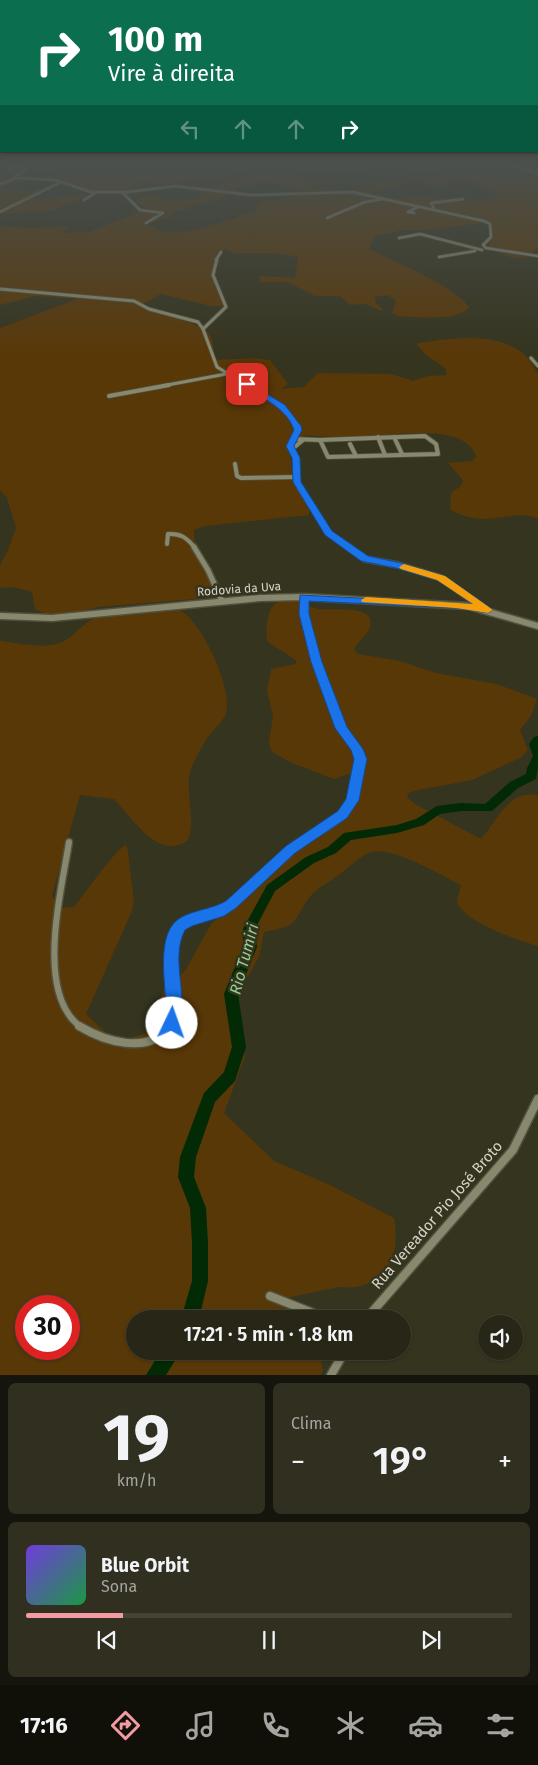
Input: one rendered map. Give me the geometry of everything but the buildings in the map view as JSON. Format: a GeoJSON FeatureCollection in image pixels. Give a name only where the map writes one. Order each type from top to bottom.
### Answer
{"type":"FeatureCollection","features":[{"type":"Feature","properties":{"kind":"street"},"geometry":{"type":"LineString","coordinates":[[489,226],[491,237],[483,246],[490,250]]}},
{"type":"Feature","properties":{"kind":"street"},"geometry":{"type":"LineString","coordinates":[[399,238],[415,234],[426,235],[482,250]]}},
{"type":"Feature","properties":{"kind":"street"},"geometry":{"type":"LineString","coordinates":[[439,257],[482,250],[538,256]]}},
{"type":"Feature","properties":{"kind":"street"},"geometry":{"type":"LineString","coordinates":[[538,251],[535,252],[538,256]]}},
{"type":"Feature","properties":{"kind":"street"},"geometry":{"type":"LineString","coordinates":[[203,329],[226,307],[212,266],[221,252]]}},
{"type":"Feature","properties":{"kind":"street"},"geometry":{"type":"LineString","coordinates":[[0,289],[134,301],[149,309],[198,322],[203,329],[214,364],[226,374],[283,407],[291,416],[298,430],[290,446],[296,458],[296,477],[299,488],[325,529],[360,556],[434,575],[464,592],[488,610]]}},
{"type":"Feature","properties":{"kind":"street"},"geometry":{"type":"LineString","coordinates":[[531,358],[538,366]]}},
{"type":"Feature","properties":{"kind":"street"},"geometry":{"type":"LineString","coordinates":[[109,396],[226,374]]}},
{"type":"Feature","properties":{"kind":"street"},"geometry":{"type":"LineString","coordinates":[[293,439],[320,440],[428,436],[438,451],[436,455],[326,456],[320,440]]}},
{"type":"Feature","properties":{"kind":"street"},"geometry":{"type":"LineString","coordinates":[[378,437],[385,455]]}},
{"type":"Feature","properties":{"kind":"street"},"geometry":{"type":"LineString","coordinates":[[394,437],[402,454]]}},
{"type":"Feature","properties":{"kind":"street"},"geometry":{"type":"LineString","coordinates":[[291,450],[303,440]]}},
{"type":"Feature","properties":{"kind":"street"},"geometry":{"type":"LineString","coordinates":[[350,444],[356,456]]}},
{"type":"Feature","properties":{"kind":"street"},"geometry":{"type":"LineString","coordinates":[[235,464],[237,476],[241,478],[296,477]]}},
{"type":"Feature","properties":{"kind":"street"},"geometry":{"type":"LineString","coordinates":[[167,544],[168,534],[172,532],[184,536],[194,543],[222,601]]}},
{"type":"Feature","properties":{"kind":"street"},"geometry":{"type":"LineString","coordinates":[[68,842],[54,932],[52,959],[56,983],[67,1012],[75,1024],[118,1043],[131,1043],[159,1036],[169,1028],[173,1017],[171,957],[175,935],[180,926],[188,921],[219,912],[231,904],[290,850],[342,814],[353,800],[360,759],[357,749],[341,728],[316,662],[304,614],[304,597]]}},
{"type":"Feature","properties":{"kind":"street","name":"Rodovia da Uva"},"geometry":{"type":"LineString","coordinates":[[0,616],[52,618],[222,601],[304,597],[456,605],[488,610],[538,626]]}},
{"type":"Feature","properties":{"kind":"street","name":"Rua Vereador Pio José Broto"},"geometry":{"type":"LineString","coordinates":[[374,1310],[512,1150],[538,1099]]}},
{"type":"Feature","properties":{"kind":"street"},"geometry":{"type":"LineString","coordinates":[[270,1296],[305,1310]]}},
{"type":"Feature","properties":{"kind":"street"},"geometry":{"type":"LineString","coordinates":[[331,1375],[340,1360]]}},
{"type":"Feature","properties":{"kind":"shaded area"},"geometry":{"type":"Polygon","coordinates":[[[0,226],[34,228],[65,226],[70,228],[64,231],[65,233],[89,232],[104,226],[153,226],[162,231],[174,232],[209,226],[457,226],[426,230],[401,230],[374,237],[369,249],[451,291],[469,307],[464,312],[456,315],[436,318],[398,316],[392,313],[396,301],[388,295],[374,297],[376,303],[383,310],[381,311],[366,304],[350,305],[340,296],[315,296],[288,282],[261,282],[259,278],[262,276],[295,278],[298,257],[272,253],[235,253],[224,249],[212,267],[223,306],[211,306],[161,294],[141,305],[205,330],[212,340],[214,360],[256,358],[270,360],[288,384],[281,389],[304,387],[318,373],[391,374],[413,381],[428,376],[447,375],[445,368],[427,356],[417,345],[418,343],[472,338],[487,339],[513,347],[524,354],[538,373],[538,519],[520,515],[488,519],[476,518],[463,516],[450,509],[451,493],[461,486],[463,480],[448,463],[472,461],[476,457],[469,446],[458,439],[426,433],[363,437],[305,435],[290,455],[292,468],[300,480],[309,508],[309,515],[205,526],[194,530],[194,538],[217,597],[98,607],[70,614],[47,615],[35,609],[32,592],[13,587],[0,588],[0,565],[16,528],[7,498],[0,490],[0,328],[77,299],[36,296],[0,305],[0,226]]]}},
{"type":"Feature","properties":{"kind":"shaded area"},"geometry":{"type":"Polygon","coordinates":[[[490,226],[538,226],[538,247],[532,253],[520,258],[502,254],[489,247],[490,226]]]}},
{"type":"Feature","properties":{"kind":"shaded area"},"geometry":{"type":"Polygon","coordinates":[[[292,600],[318,609],[351,610],[366,614],[370,619],[370,627],[354,649],[358,654],[400,661],[436,673],[497,684],[537,699],[531,716],[520,730],[528,750],[520,758],[472,780],[413,791],[407,794],[408,798],[415,804],[481,839],[504,808],[511,802],[518,797],[538,795],[538,946],[492,929],[469,916],[457,901],[461,885],[416,862],[380,851],[371,852],[363,856],[315,891],[296,919],[289,925],[284,928],[264,932],[259,957],[230,1007],[245,1056],[224,1113],[274,1161],[330,1185],[394,1218],[396,1241],[394,1252],[385,1271],[368,1284],[333,1288],[287,1298],[293,1310],[126,1310],[126,1360],[321,1360],[323,1370],[321,1375],[0,1375],[0,641],[42,646],[51,645],[66,640],[97,617],[178,609],[187,615],[205,640],[213,655],[225,688],[226,713],[210,734],[195,759],[190,772],[191,823],[188,840],[177,846],[167,846],[156,842],[137,826],[114,799],[80,795],[52,896],[60,908],[74,907],[115,854],[126,845],[134,902],[132,911],[86,1014],[116,1043],[146,1033],[165,988],[185,971],[211,924],[302,844],[331,829],[346,818],[352,805],[358,771],[334,779],[292,763],[272,752],[269,743],[273,716],[267,691],[271,669],[295,664],[297,661],[268,642],[268,616],[273,606],[282,601],[292,600]]]}},
{"type":"Feature","properties":{"kind":"waterway","name":"Rio Tumiri"},"geometry":{"type":"LineString","coordinates":[[192,1310],[200,1281],[200,1243],[198,1208],[186,1177],[188,1157],[209,1098],[230,1076],[239,1047],[231,994],[250,947],[249,929],[271,888],[310,860],[332,850],[348,836],[397,829],[420,822],[437,810],[461,807],[488,808],[514,785],[532,776],[532,768],[538,756],[534,744],[538,739]]}},
{"type":"Feature","properties":{"kind":"waterway","name":"Rio Tumiri"},"geometry":{"type":"LineString","coordinates":[[155,1375],[166,1360]]}},
{"type":"Feature","properties":{"kind":"slow traffic"},"geometry":{"type":"LineString","coordinates":[[366,600],[456,605],[488,610],[441,578],[404,567]]}},
{"type":"Feature","properties":{"kind":"route"},"geometry":{"type":"LineString","coordinates":[[172,1023],[171,957],[175,935],[180,926],[188,921],[219,912],[231,904],[290,850],[342,814],[353,800],[360,759],[357,749],[341,728],[316,662],[304,614],[304,597],[456,605],[488,610],[441,578],[398,565],[365,559],[328,533],[318,514],[303,495],[297,482],[296,458],[290,446],[298,430],[297,426],[283,407],[265,398],[247,384]]}}]}
